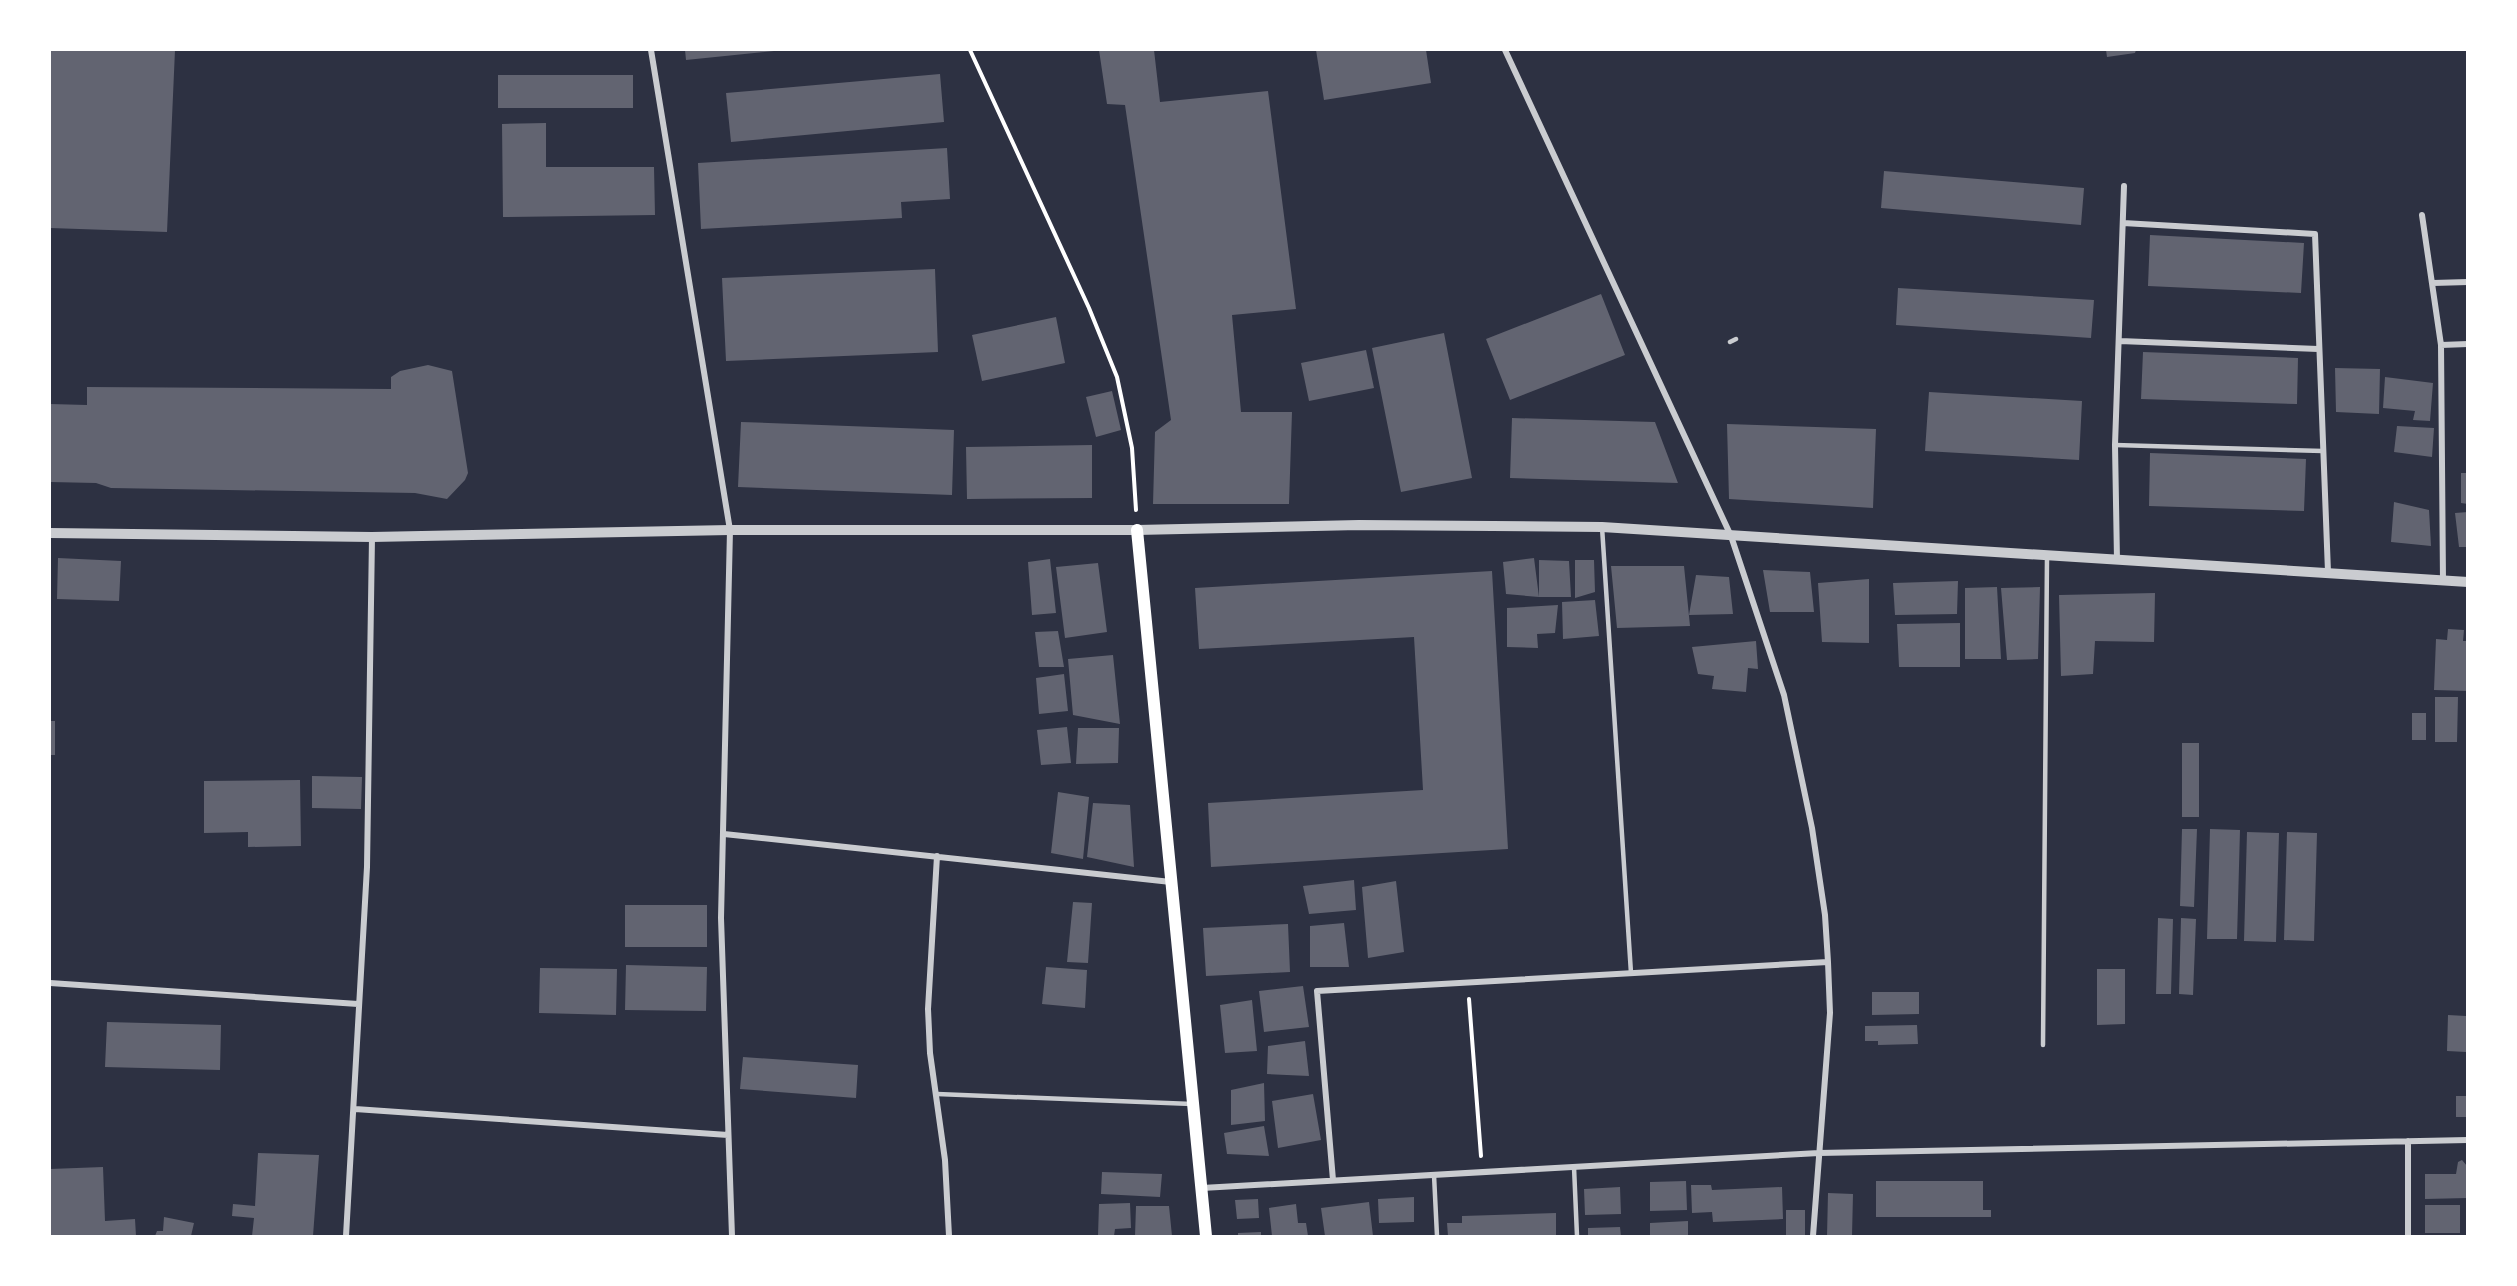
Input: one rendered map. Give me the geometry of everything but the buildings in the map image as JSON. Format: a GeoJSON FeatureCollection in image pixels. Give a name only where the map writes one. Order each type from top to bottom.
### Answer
{"type":"FeatureCollection","features":[{"type":"Feature","properties":{"kind":"main road"},"geometry":{"type":"LineString","coordinates":[[1137,530],[1206,1236]]}},
{"type":"Feature","properties":{"kind":"street"},"geometry":{"type":"LineString","coordinates":[[651,50],[730,530],[721,918],[732,1236]]}},
{"type":"Feature","properties":{"kind":"street"},"geometry":{"type":"LineString","coordinates":[[1505,50],[1731,536],[1784,694],[1812,828],[1825,915],[1828,963],[1830,1013],[1814,1236]]}},
{"type":"Feature","properties":{"kind":"street"},"geometry":{"type":"LineString","coordinates":[[2117,561],[2115,445],[2124,186]]}},
{"type":"Feature","properties":{"kind":"street"},"geometry":{"type":"LineString","coordinates":[[2422,215],[2441,345],[2443,580]]}},
{"type":"Feature","properties":{"kind":"street"},"geometry":{"type":"LineString","coordinates":[[2123,223],[2315,234],[2328,572]]}},
{"type":"Feature","properties":{"kind":"street"},"geometry":{"type":"LineString","coordinates":[[2433,283],[2468,282]]}},
{"type":"Feature","properties":{"kind":"street"},"geometry":{"type":"LineString","coordinates":[[2120,341],[2318,349]]}},
{"type":"Feature","properties":{"kind":"street"},"geometry":{"type":"LineString","coordinates":[[2441,345],[2468,344]]}},
{"type":"Feature","properties":{"kind":"street"},"geometry":{"type":"LineString","coordinates":[[50,533],[372,537],[730,530],[1137,530],[1359,525],[1602,527],[2468,582]]}},
{"type":"Feature","properties":{"kind":"street"},"geometry":{"type":"LineString","coordinates":[[346,1236],[367,867],[372,537]]}},
{"type":"Feature","properties":{"kind":"street"},"geometry":{"type":"LineString","coordinates":[[724,834],[1172,882]]}},
{"type":"Feature","properties":{"kind":"street"},"geometry":{"type":"LineString","coordinates":[[937,856],[928,1009],[930,1053],[945,1160],[949,1236]]}},
{"type":"Feature","properties":{"kind":"street"},"geometry":{"type":"LineString","coordinates":[[1333,1180],[1317,991],[1828,963]]}},
{"type":"Feature","properties":{"kind":"street"},"geometry":{"type":"LineString","coordinates":[[50,983],[358,1004]]}},
{"type":"Feature","properties":{"kind":"street"},"geometry":{"type":"LineString","coordinates":[[355,1109],[728,1135]]}},
{"type":"Feature","properties":{"kind":"street"},"geometry":{"type":"LineString","coordinates":[[1202,1188],[1819,1153],[2468,1140]]}},
{"type":"Feature","properties":{"kind":"street"},"geometry":{"type":"LineString","coordinates":[[2408,1141],[2408,1236]]}},
{"type":"Feature","properties":{"kind":"lane"},"geometry":{"type":"LineString","coordinates":[[1730,342],[1736,339]]}},
{"type":"Feature","properties":{"kind":"lane"},"geometry":{"type":"LineString","coordinates":[[2115,445],[2323,451]]}},
{"type":"Feature","properties":{"kind":"lane"},"geometry":{"type":"LineString","coordinates":[[1602,527],[1631,973]]}},
{"type":"Feature","properties":{"kind":"lane"},"geometry":{"type":"LineString","coordinates":[[2043,1046],[2047,556]]}},
{"type":"Feature","properties":{"kind":"lane"},"geometry":{"type":"LineString","coordinates":[[937,1094],[1194,1104]]}},
{"type":"Feature","properties":{"kind":"lane"},"geometry":{"type":"LineString","coordinates":[[1574,1167],[1577,1236]]}},
{"type":"Feature","properties":{"kind":"lane"},"geometry":{"type":"LineString","coordinates":[[1434,1175],[1437,1236]]}},
{"type":"Feature","properties":{"kind":"path"},"geometry":{"type":"LineString","coordinates":[[970,50],[1089,308],[1117,377],[1132,448],[1137,530]]}},
{"type":"Feature","properties":{"kind":"path"},"geometry":{"type":"LineString","coordinates":[[1467,983],[1482,1172]]}}]}
